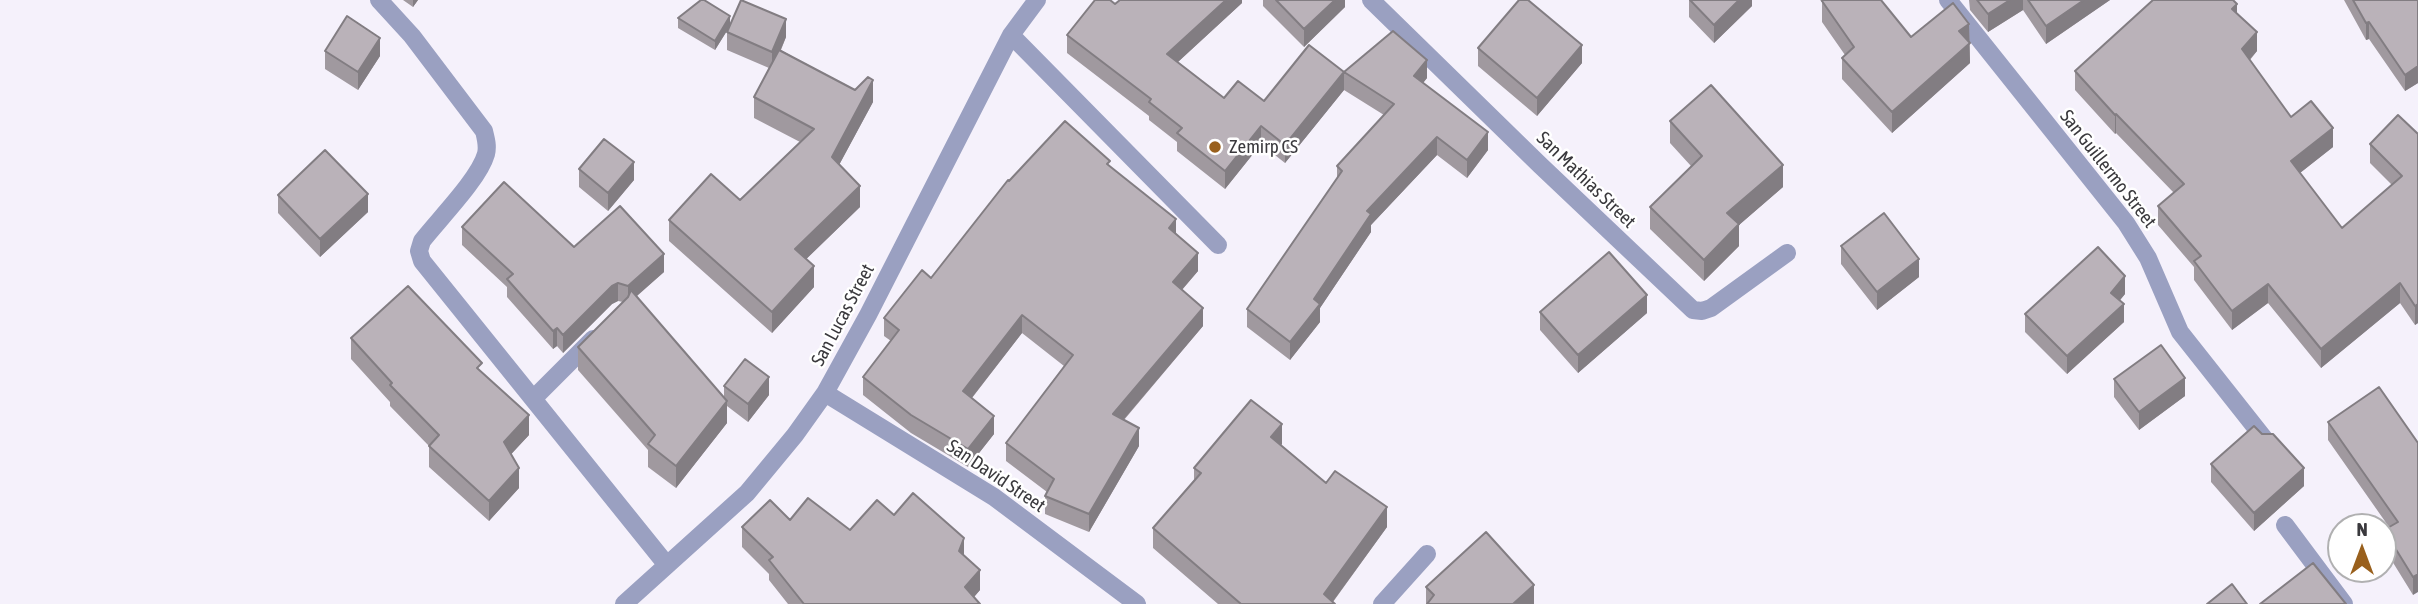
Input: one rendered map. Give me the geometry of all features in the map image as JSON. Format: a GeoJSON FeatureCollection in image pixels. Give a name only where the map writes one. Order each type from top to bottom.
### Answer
{"type":"FeatureCollection","features":[{"type":"Feature","properties":{"kind":"street"},"geometry":{"type":"LineString","coordinates":[[379,0],[420,46],[484,131],[487,141],[487,151],[476,173],[422,241],[419,251],[422,261],[666,564]]}},
{"type":"Feature","properties":{"kind":"street","name":"San Lucas Street"},"geometry":{"type":"LineString","coordinates":[[624,604],[747,493],[795,435],[825,393],[892,270],[1011,35],[1037,0]]}},
{"type":"Feature","properties":{"kind":"street","name":"San Mathias Street"},"geometry":{"type":"LineString","coordinates":[[1371,0],[1693,310],[1711,308],[1787,253]]}},
{"type":"Feature","properties":{"kind":"street","name":"San Guillermo Street"},"geometry":{"type":"LineString","coordinates":[[1948,0],[2126,223],[2148,258],[2180,332],[2267,442]]}},
{"type":"Feature","properties":{"kind":"street"},"geometry":{"type":"LineString","coordinates":[[1011,35],[1218,245]]}},
{"type":"Feature","properties":{"kind":"street"},"geometry":{"type":"LineString","coordinates":[[534,398],[601,331]]}},
{"type":"Feature","properties":{"kind":"street","name":"San David Street"},"geometry":{"type":"LineString","coordinates":[[825,393],[994,497],[1137,604]]}},
{"type":"Feature","properties":{"kind":"street"},"geometry":{"type":"LineString","coordinates":[[2286,525],[2344,604]]}},
{"type":"Feature","properties":{"kind":"street"},"geometry":{"type":"LineString","coordinates":[[1382,604],[1427,554]]}},
{"type":"Feature","properties":{"kind":"building"},"geometry":{"type":"Polygon","coordinates":[[[701,0],[730,16],[715,41],[678,18],[701,0]]]}},
{"type":"Feature","properties":{"kind":"building"},"geometry":{"type":"Polygon","coordinates":[[[741,0],[786,19],[772,52],[727,32],[741,0]]]}},
{"type":"Feature","properties":{"kind":"building"},"geometry":{"type":"Polygon","coordinates":[[[1095,0],[1110,0],[1115,4],[1120,0],[1226,0],[1167,54],[1224,98],[1238,81],[1264,101],[1309,45],[1344,72],[1285,145],[1261,126],[1225,171],[1177,133],[1182,128],[1149,102],[1151,99],[1067,35],[1095,0]]]}},
{"type":"Feature","properties":{"kind":"building"},"geometry":{"type":"Polygon","coordinates":[[[1276,0],[1335,0],[1304,29],[1276,0]]]}},
{"type":"Feature","properties":{"kind":"building"},"geometry":{"type":"Polygon","coordinates":[[[1519,0],[1528,0],[1582,45],[1537,98],[1478,48],[1519,0]]]}},
{"type":"Feature","properties":{"kind":"building"},"geometry":{"type":"Polygon","coordinates":[[[1690,0],[1739,0],[1714,25],[1690,0]]]}},
{"type":"Feature","properties":{"kind":"building"},"geometry":{"type":"Polygon","coordinates":[[[1823,0],[1881,0],[1911,37],[1953,3],[1969,24],[1959,31],[1970,43],[1892,112],[1842,58],[1854,47],[1823,0]]]}},
{"type":"Feature","properties":{"kind":"building"},"geometry":{"type":"Polygon","coordinates":[[[1977,0],[2010,0],[1988,14],[1977,0]]]}},
{"type":"Feature","properties":{"kind":"building"},"geometry":{"type":"Polygon","coordinates":[[[2028,0],[2084,0],[2046,26],[2028,0]]]}},
{"type":"Feature","properties":{"kind":"building"},"geometry":{"type":"Polygon","coordinates":[[[2153,0],[2233,0],[2237,4],[2232,9],[2257,32],[2242,49],[2291,117],[2311,101],[2333,128],[2291,161],[2342,228],[2402,176],[2370,144],[2398,115],[2418,134],[2418,304],[2415,306],[2400,283],[2321,349],[2268,284],[2232,311],[2194,261],[2201,256],[2158,206],[2184,184],[2075,71],[2153,0]]]}},
{"type":"Feature","properties":{"kind":"building"},"geometry":{"type":"Polygon","coordinates":[[[2353,0],[2418,0],[2418,66],[2405,75],[2369,22],[2366,23],[2353,0]]]}},
{"type":"Feature","properties":{"kind":"building"},"geometry":{"type":"Polygon","coordinates":[[[347,16],[380,38],[358,72],[325,51],[347,16]]]}},
{"type":"Feature","properties":{"kind":"building"},"geometry":{"type":"Polygon","coordinates":[[[1393,31],[1427,60],[1414,76],[1488,132],[1467,160],[1437,137],[1367,211],[1371,214],[1314,299],[1320,304],[1290,342],[1247,309],[1342,171],[1337,166],[1394,104],[1344,72],[1393,31]]]}},
{"type":"Feature","properties":{"kind":"building"},"geometry":{"type":"Polygon","coordinates":[[[779,50],[855,90],[868,77],[873,80],[832,157],[860,186],[795,249],[814,266],[772,312],[669,220],[711,174],[740,200],[814,129],[754,97],[779,50]]]}},
{"type":"Feature","properties":{"kind":"building"},"geometry":{"type":"Polygon","coordinates":[[[1711,85],[1783,165],[1727,213],[1739,224],[1704,260],[1650,207],[1702,156],[1670,121],[1711,85]]]}},
{"type":"Feature","properties":{"kind":"building"},"geometry":{"type":"Polygon","coordinates":[[[1065,121],[1110,161],[1107,164],[1176,219],[1169,228],[1198,253],[1173,282],[1203,308],[1113,414],[1139,428],[1089,514],[1045,496],[1054,479],[1006,443],[1073,355],[1022,315],[963,391],[994,416],[968,449],[911,415],[863,377],[899,330],[884,318],[922,270],[931,278],[1008,180],[1065,121]]]}},
{"type":"Feature","properties":{"kind":"building"},"geometry":{"type":"Polygon","coordinates":[[[604,139],[634,162],[608,193],[579,169],[604,139]]]}},
{"type":"Feature","properties":{"kind":"building"},"geometry":{"type":"Polygon","coordinates":[[[325,150],[368,194],[320,239],[278,195],[325,150]]]}},
{"type":"Feature","properties":{"kind":"building"},"geometry":{"type":"Polygon","coordinates":[[[504,182],[574,247],[620,206],[664,254],[628,286],[618,283],[612,286],[563,335],[557,328],[553,331],[507,279],[513,274],[462,227],[504,182]]]}},
{"type":"Feature","properties":{"kind":"building"},"geometry":{"type":"Polygon","coordinates":[[[1884,213],[1919,259],[1877,292],[1841,246],[1884,213]]]}},
{"type":"Feature","properties":{"kind":"building"},"geometry":{"type":"Polygon","coordinates":[[[2098,247],[2125,276],[2111,293],[2124,304],[2067,356],[2025,314],[2098,247]]]}},
{"type":"Feature","properties":{"kind":"building"},"geometry":{"type":"Polygon","coordinates":[[[1609,252],[1647,295],[1578,355],[1540,312],[1609,252]]]}},
{"type":"Feature","properties":{"kind":"building"},"geometry":{"type":"Polygon","coordinates":[[[408,286],[482,363],[477,368],[529,415],[504,442],[519,468],[489,501],[429,446],[439,435],[390,385],[392,383],[351,338],[408,286]]]}},
{"type":"Feature","properties":{"kind":"building"},"geometry":{"type":"Polygon","coordinates":[[[631,290],[727,401],[676,466],[648,444],[655,435],[578,347],[628,297],[631,290]]]}},
{"type":"Feature","properties":{"kind":"building"},"geometry":{"type":"Polygon","coordinates":[[[2161,345],[2185,378],[2139,412],[2114,379],[2161,345]]]}},
{"type":"Feature","properties":{"kind":"building"},"geometry":{"type":"Polygon","coordinates":[[[745,359],[769,377],[748,404],[724,386],[745,359]]]}},
{"type":"Feature","properties":{"kind":"building"},"geometry":{"type":"Polygon","coordinates":[[[2379,387],[2418,443],[2418,574],[2413,577],[2397,551],[2397,513],[2392,513],[2328,422],[2379,387]]]}},
{"type":"Feature","properties":{"kind":"building"},"geometry":{"type":"Polygon","coordinates":[[[1251,400],[1282,424],[1271,437],[1326,483],[1335,471],[1387,507],[1324,594],[1335,604],[1241,604],[1153,528],[1201,473],[1194,468],[1251,400]]]}},
{"type":"Feature","properties":{"kind":"building"},"geometry":{"type":"Polygon","coordinates":[[[2254,426],[2262,434],[2273,434],[2304,468],[2254,513],[2211,464],[2254,426]]]}},
{"type":"Feature","properties":{"kind":"building"},"geometry":{"type":"Polygon","coordinates":[[[913,493],[964,538],[959,551],[980,570],[965,587],[980,604],[804,604],[769,560],[773,557],[742,527],[770,500],[790,520],[808,498],[850,530],[877,500],[894,515],[913,493]]]}},
{"type":"Feature","properties":{"kind":"building"},"geometry":{"type":"Polygon","coordinates":[[[1486,532],[1534,585],[1513,604],[1427,604],[1434,595],[1426,587],[1486,532]]]}},
{"type":"Feature","properties":{"kind":"building"},"geometry":{"type":"Polygon","coordinates":[[[2313,563],[2346,604],[2260,604],[2313,563]]]}},
{"type":"Feature","properties":{"kind":"building"},"geometry":{"type":"Polygon","coordinates":[[[2232,584],[2247,604],[2207,604],[2232,584]]]}},
{"type":"Feature","properties":{"kind":"place","name":"Zemirp CS"},"geometry":{"type":"Point","coordinates":[1215,147]}}]}
